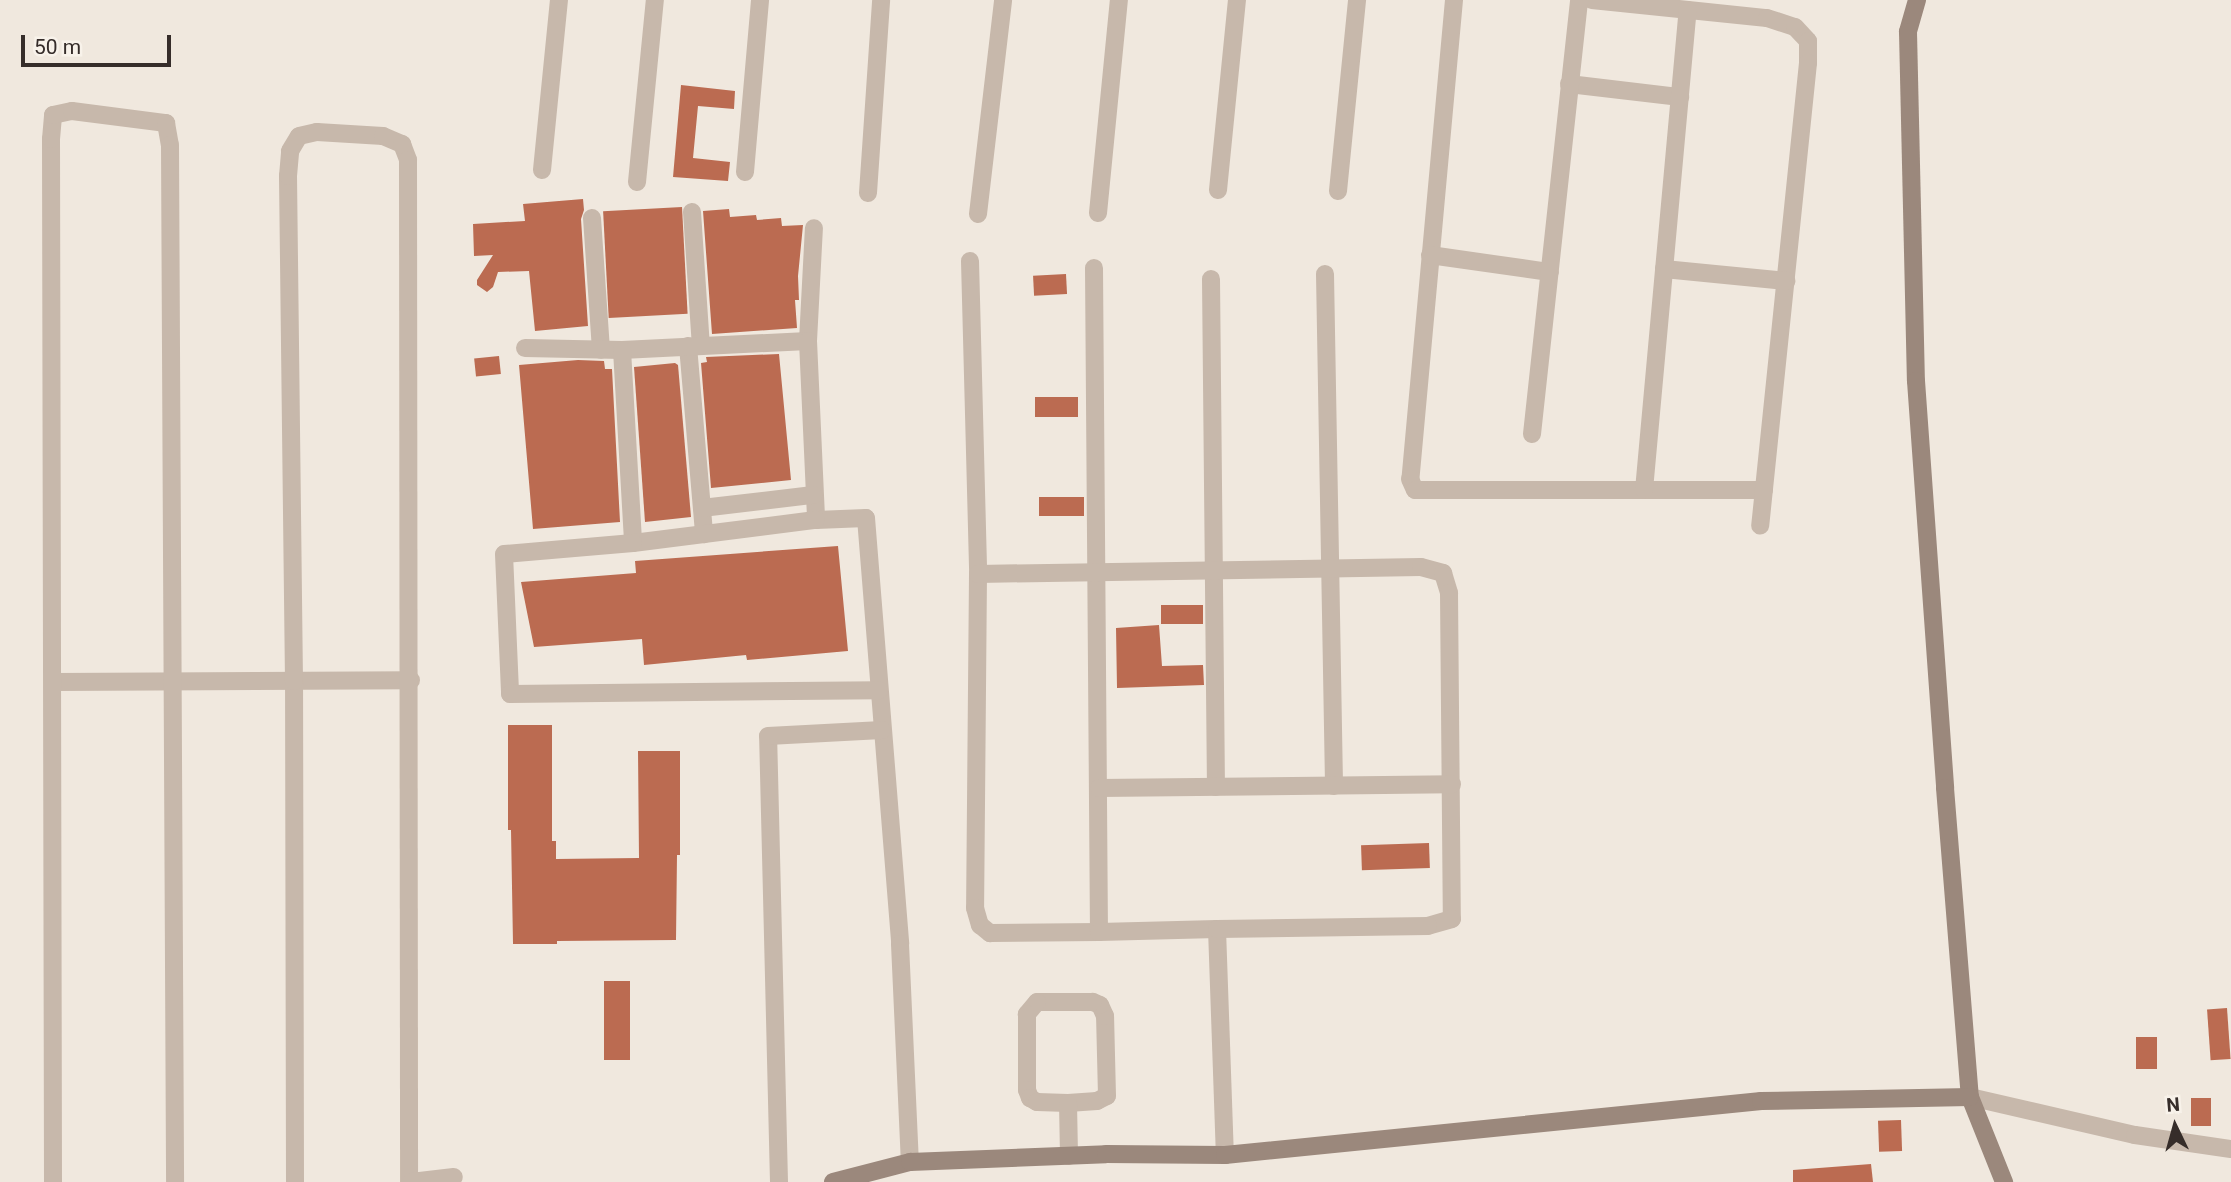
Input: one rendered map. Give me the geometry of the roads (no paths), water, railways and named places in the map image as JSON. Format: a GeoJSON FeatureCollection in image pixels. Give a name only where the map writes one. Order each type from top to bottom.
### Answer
{"type":"FeatureCollection","features":[{"type":"Feature","properties":{"kind":"street"},"geometry":{"type":"LineString","coordinates":[[542,170],[559,0]]}},
{"type":"Feature","properties":{"kind":"street"},"geometry":{"type":"LineString","coordinates":[[637,183],[655,0]]}},
{"type":"Feature","properties":{"kind":"street"},"geometry":{"type":"LineString","coordinates":[[745,172],[760,0]]}},
{"type":"Feature","properties":{"kind":"street"},"geometry":{"type":"LineString","coordinates":[[869,193],[881,0]]}},
{"type":"Feature","properties":{"kind":"street"},"geometry":{"type":"LineString","coordinates":[[978,215],[1003,0]]}},
{"type":"Feature","properties":{"kind":"street"},"geometry":{"type":"LineString","coordinates":[[1098,213],[1119,0]]}},
{"type":"Feature","properties":{"kind":"street"},"geometry":{"type":"LineString","coordinates":[[1218,190],[1237,0]]}},
{"type":"Feature","properties":{"kind":"street"},"geometry":{"type":"LineString","coordinates":[[1338,191],[1357,0]]}},
{"type":"Feature","properties":{"kind":"street"},"geometry":{"type":"LineString","coordinates":[[1454,0],[1409,479],[1415,490],[1764,490]]}},
{"type":"Feature","properties":{"kind":"street"},"geometry":{"type":"LineString","coordinates":[[1532,434],[1578,0]]}},
{"type":"Feature","properties":{"kind":"street"},"geometry":{"type":"LineString","coordinates":[[1592,0],[1775,20],[1795,27],[1808,41],[1808,63],[1760,526]]}},
{"type":"Feature","properties":{"kind":"street"},"geometry":{"type":"LineString","coordinates":[[1917,0],[1908,32],[1916,381],[1970,1097],[2004,1182]]}},
{"type":"Feature","properties":{"kind":"street"},"geometry":{"type":"LineString","coordinates":[[1644,490],[1688,10]]}},
{"type":"Feature","properties":{"kind":"street"},"geometry":{"type":"LineString","coordinates":[[1570,84],[1680,97]]}},
{"type":"Feature","properties":{"kind":"street"},"geometry":{"type":"LineString","coordinates":[[53,1182],[51,139],[53,115],[72,111],[166,123],[170,145],[175,1182]]}},
{"type":"Feature","properties":{"kind":"street"},"geometry":{"type":"LineString","coordinates":[[295,1182],[294,681],[288,176],[290,151],[299,136],[317,132],[383,136],[402,144],[408,160],[410,1182],[454,1177]]}},
{"type":"Feature","properties":{"kind":"street"},"geometry":{"type":"LineString","coordinates":[[692,212],[704,534]]}},
{"type":"Feature","properties":{"kind":"street"},"geometry":{"type":"LineString","coordinates":[[592,218],[601,350]]}},
{"type":"Feature","properties":{"kind":"street"},"geometry":{"type":"LineString","coordinates":[[814,228],[808,341],[816,520]]}},
{"type":"Feature","properties":{"kind":"street"},"geometry":{"type":"LineString","coordinates":[[1430,255],[1550,272]]}},
{"type":"Feature","properties":{"kind":"street"},"geometry":{"type":"LineString","coordinates":[[970,261],[978,574],[975,908],[980,925],[990,933],[1099,932],[1428,926],[1452,919],[1449,593],[1443,573],[1421,567],[978,574]]}},
{"type":"Feature","properties":{"kind":"street"},"geometry":{"type":"LineString","coordinates":[[1094,268],[1099,932]]}},
{"type":"Feature","properties":{"kind":"street"},"geometry":{"type":"LineString","coordinates":[[1664,269],[1786,281]]}},
{"type":"Feature","properties":{"kind":"street"},"geometry":{"type":"LineString","coordinates":[[1325,274],[1334,786]]}},
{"type":"Feature","properties":{"kind":"street"},"geometry":{"type":"LineString","coordinates":[[1211,279],[1216,787]]}},
{"type":"Feature","properties":{"kind":"street"},"geometry":{"type":"LineString","coordinates":[[525,348],[622,350],[808,341]]}},
{"type":"Feature","properties":{"kind":"street"},"geometry":{"type":"LineString","coordinates":[[622,350],[633,543]]}},
{"type":"Feature","properties":{"kind":"street"},"geometry":{"type":"LineString","coordinates":[[702,508],[813,495]]}},
{"type":"Feature","properties":{"kind":"street"},"geometry":{"type":"LineString","coordinates":[[878,690],[510,694],[504,554],[633,543],[816,520],[866,518],[900,944],[910,1162]]}},
{"type":"Feature","properties":{"kind":"street"},"geometry":{"type":"LineString","coordinates":[[54,682],[411,680]]}},
{"type":"Feature","properties":{"kind":"street"},"geometry":{"type":"LineString","coordinates":[[779,1182],[768,736],[882,730]]}},
{"type":"Feature","properties":{"kind":"street"},"geometry":{"type":"LineString","coordinates":[[1099,788],[1452,784]]}},
{"type":"Feature","properties":{"kind":"street"},"geometry":{"type":"LineString","coordinates":[[1217,929],[1225,1155]]}},
{"type":"Feature","properties":{"kind":"street"},"geometry":{"type":"LineString","coordinates":[[1037,1002],[1093,1002],[1100,1004],[1105,1016],[1107,1096],[1097,1101],[1068,1103],[1037,1102],[1030,1098],[1027,1090],[1027,1014],[1037,1002]]}},
{"type":"Feature","properties":{"kind":"street"},"geometry":{"type":"LineString","coordinates":[[833,1182],[910,1162],[1069,1156],[1225,1155],[1761,1101],[1970,1097],[2135,1135],[2231,1149]]}},
{"type":"Feature","properties":{"kind":"street"},"geometry":{"type":"LineString","coordinates":[[1068,1103],[1069,1156]]}}]}
